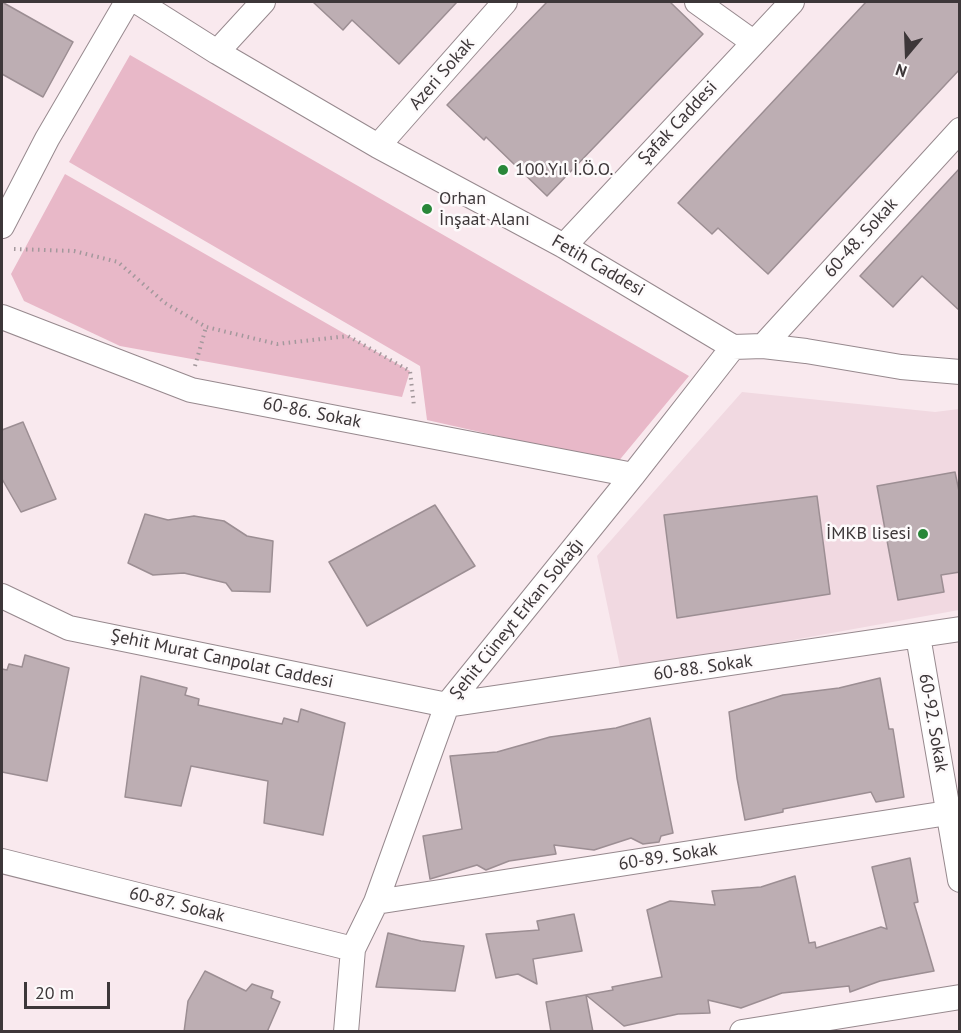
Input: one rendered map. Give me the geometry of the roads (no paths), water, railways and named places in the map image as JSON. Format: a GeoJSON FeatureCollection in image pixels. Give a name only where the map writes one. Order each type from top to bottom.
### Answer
{"type":"FeatureCollection","features":[{"type":"Feature","properties":{"kind":"street"},"geometry":{"type":"LineString","coordinates":[[2,226],[47,139],[127,2]]}},
{"type":"Feature","properties":{"kind":"street","name":"Fetih Caddesi"},"geometry":{"type":"LineString","coordinates":[[138,2],[217,52],[378,146],[564,246],[733,347]]}},
{"type":"Feature","properties":{"kind":"street"},"geometry":{"type":"LineString","coordinates":[[217,52],[263,2]]}},
{"type":"Feature","properties":{"kind":"street","name":"Azeri Sokak"},"geometry":{"type":"LineString","coordinates":[[378,146],[505,2]]}},
{"type":"Feature","properties":{"kind":"street"},"geometry":{"type":"LineString","coordinates":[[697,2],[753,42]]}},
{"type":"Feature","properties":{"kind":"street","name":"Şafak Caddesi"},"geometry":{"type":"LineString","coordinates":[[564,246],[792,2]]}},
{"type":"Feature","properties":{"kind":"street","name":"60-48. Sokak"},"geometry":{"type":"LineString","coordinates":[[763,346],[960,130]]}},
{"type":"Feature","properties":{"kind":"street","name":"60-86. Sokak"},"geometry":{"type":"LineString","coordinates":[[2,317],[189,389],[633,475]]}},
{"type":"Feature","properties":{"kind":"street"},"geometry":{"type":"LineString","coordinates":[[733,347],[763,346],[901,367],[960,372]]}},
{"type":"Feature","properties":{"kind":"street","name":"Şehit Cüneyt Erkan Sokağı"},"geometry":{"type":"LineString","coordinates":[[346,1032],[353,949],[376,902],[447,705],[733,347]]}},
{"type":"Feature","properties":{"kind":"street","name":"Şehit Murat Canpolat Caddesi"},"geometry":{"type":"LineString","coordinates":[[2,596],[69,628],[447,705]]}},
{"type":"Feature","properties":{"kind":"street","name":"60-88. Sokak"},"geometry":{"type":"LineString","coordinates":[[447,705],[960,629]]}},
{"type":"Feature","properties":{"kind":"street","name":"60-92. Sokak"},"geometry":{"type":"LineString","coordinates":[[918,636],[954,812],[960,880]]}},
{"type":"Feature","properties":{"kind":"street","name":"60-89. Sokak"},"geometry":{"type":"LineString","coordinates":[[376,902],[954,812]]}},
{"type":"Feature","properties":{"kind":"street","name":"60-87. Sokak"},"geometry":{"type":"LineString","coordinates":[[2,861],[353,949]]}},
{"type":"Feature","properties":{"kind":"street"},"geometry":{"type":"LineString","coordinates":[[742,1032],[960,997]]}},
{"type":"Feature","properties":{"kind":"place","name":"100.Yıl İ.Ö.O."},"geometry":{"type":"Point","coordinates":[503,170]}},
{"type":"Feature","properties":{"kind":"place","name":"Orhan İnşaat Alanı"},"geometry":{"type":"Point","coordinates":[427,209]}},
{"type":"Feature","properties":{"kind":"place","name":"İMKB lisesi"},"geometry":{"type":"Point","coordinates":[923,534]}}]}
